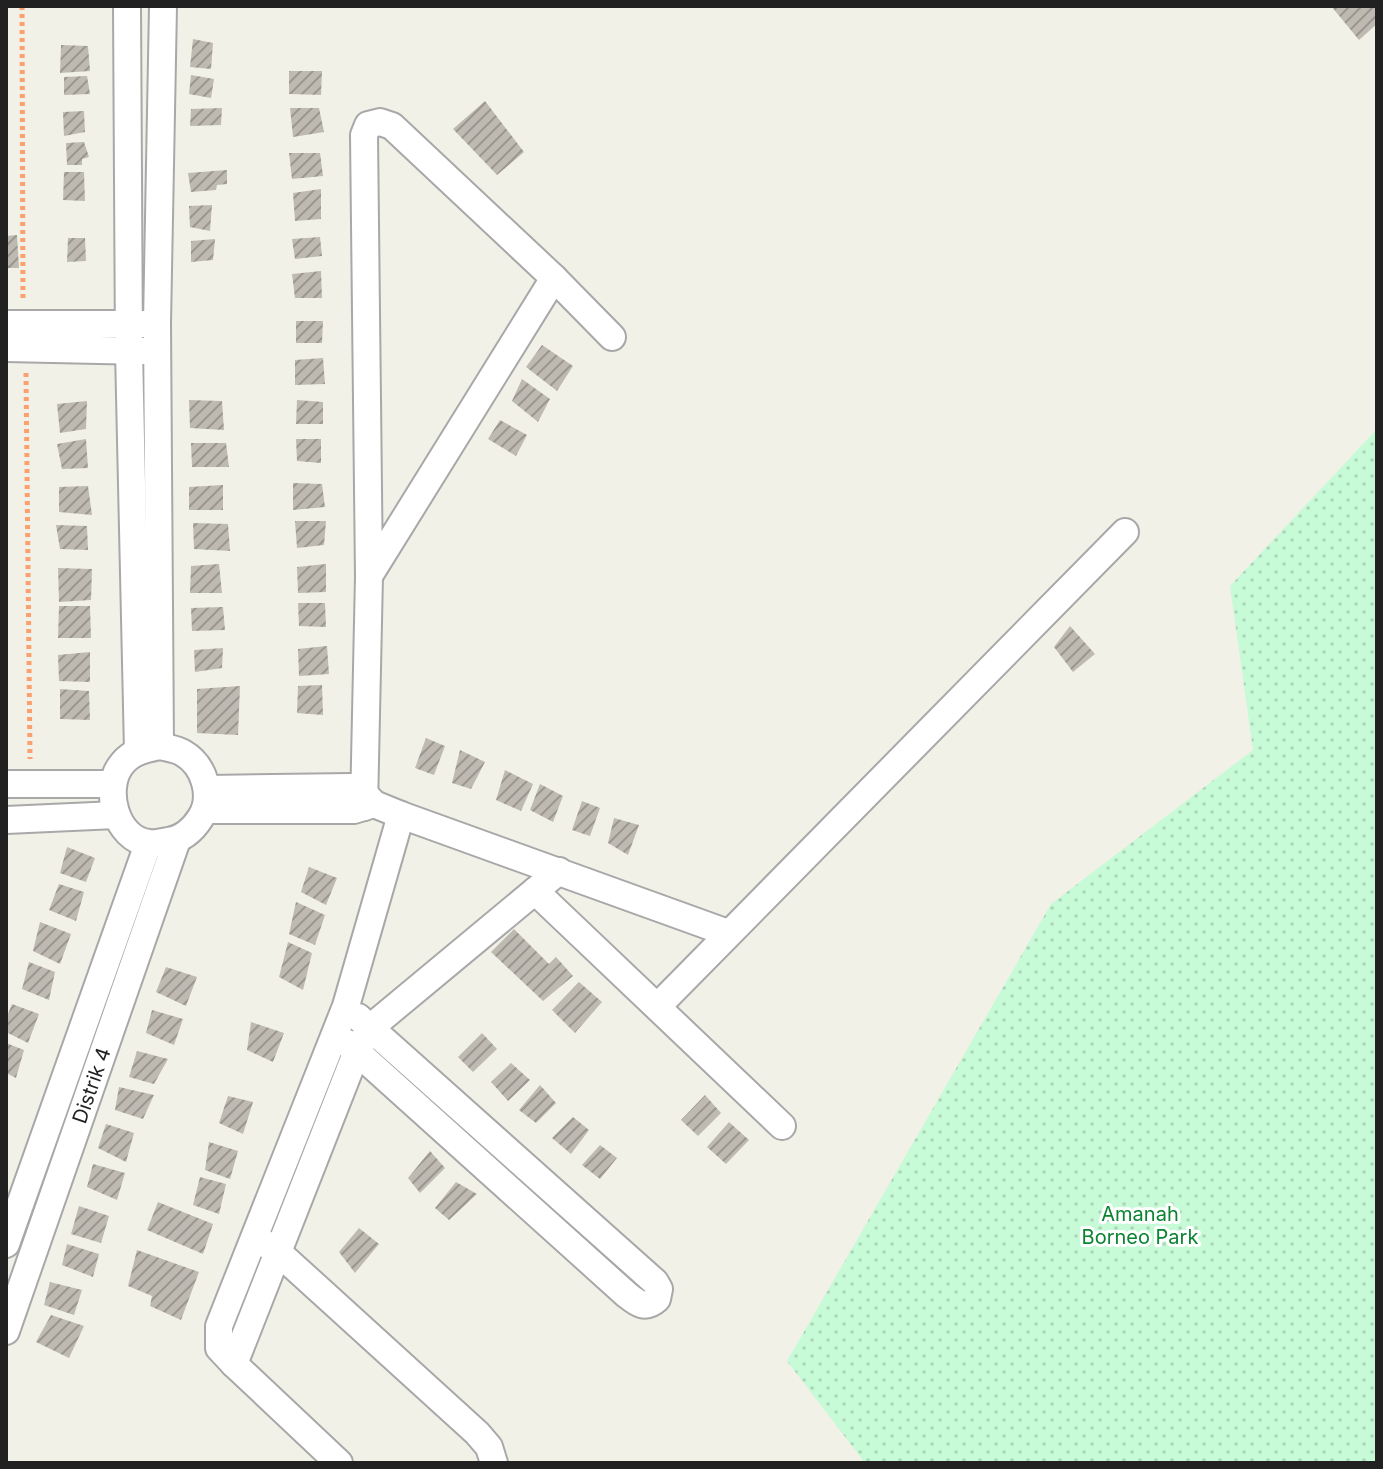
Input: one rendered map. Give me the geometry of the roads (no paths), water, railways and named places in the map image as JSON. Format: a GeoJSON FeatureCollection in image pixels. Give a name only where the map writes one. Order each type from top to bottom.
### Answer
{"type":"FeatureCollection","features":[{"type":"Feature","properties":{"kind":"street"},"geometry":{"type":"LineString","coordinates":[[127,6],[130,338],[149,748]]}},
{"type":"Feature","properties":{"kind":"street"},"geometry":{"type":"LineString","coordinates":[[149,748],[163,6]]}},
{"type":"Feature","properties":{"kind":"street"},"geometry":{"type":"LineString","coordinates":[[367,801],[369,576],[364,135],[368,125],[380,122],[392,126],[554,278],[612,337]]}},
{"type":"Feature","properties":{"kind":"street"},"geometry":{"type":"LineString","coordinates":[[369,576],[554,278]]}},
{"type":"Feature","properties":{"kind":"street"},"geometry":{"type":"LineString","coordinates":[[130,338],[157,324]]}},
{"type":"Feature","properties":{"kind":"street"},"geometry":{"type":"LineString","coordinates":[[15,336],[130,338],[157,351]]}},
{"type":"Feature","properties":{"kind":"street"},"geometry":{"type":"LineString","coordinates":[[658,1006],[1125,532]]}},
{"type":"Feature","properties":{"kind":"street"},"geometry":{"type":"LineString","coordinates":[[149,748],[182,751],[199,767],[206,800],[194,828],[177,840],[148,844],[128,832],[116,815],[112,784],[121,764],[149,748]]}},
{"type":"Feature","properties":{"kind":"street"},"geometry":{"type":"LineString","coordinates":[[18,784],[112,784]]}},
{"type":"Feature","properties":{"kind":"street"},"geometry":{"type":"LineString","coordinates":[[206,800],[351,787],[367,801],[401,815],[728,933]]}},
{"type":"Feature","properties":{"kind":"street"},"geometry":{"type":"LineString","coordinates":[[6,820],[116,815]]}},
{"type":"Feature","properties":{"kind":"street"},"geometry":{"type":"LineString","coordinates":[[339,1463],[219,1348],[219,1326],[346,1006],[401,815]]}},
{"type":"Feature","properties":{"kind":"street","name":"Distrik 4"},"geometry":{"type":"LineString","coordinates":[[6,1331],[177,840]]}},
{"type":"Feature","properties":{"kind":"street","name":"Distrik 4"},"geometry":{"type":"LineString","coordinates":[[6,1244],[148,844]]}},
{"type":"Feature","properties":{"kind":"street"},"geometry":{"type":"LineString","coordinates":[[234,1364],[357,1051],[370,1028],[559,871]]}},
{"type":"Feature","properties":{"kind":"street"},"geometry":{"type":"LineString","coordinates":[[535,891],[782,1126]]}},
{"type":"Feature","properties":{"kind":"street"},"geometry":{"type":"LineString","coordinates":[[336,1033],[627,1295],[642,1306],[648,1306],[657,1299],[659,1289],[655,1282],[346,1006]]}},
{"type":"Feature","properties":{"kind":"street"},"geometry":{"type":"LineString","coordinates":[[23,1195],[50,1205]]}},
{"type":"Feature","properties":{"kind":"street"},"geometry":{"type":"LineString","coordinates":[[256,1237],[279,1253],[477,1433],[489,1447],[494,1463]]}},
{"type":"Feature","properties":{"kind":"park label","name":"Amanah Borneo Park"},"geometry":{"type":"Point","coordinates":[1140,1226]}}]}
